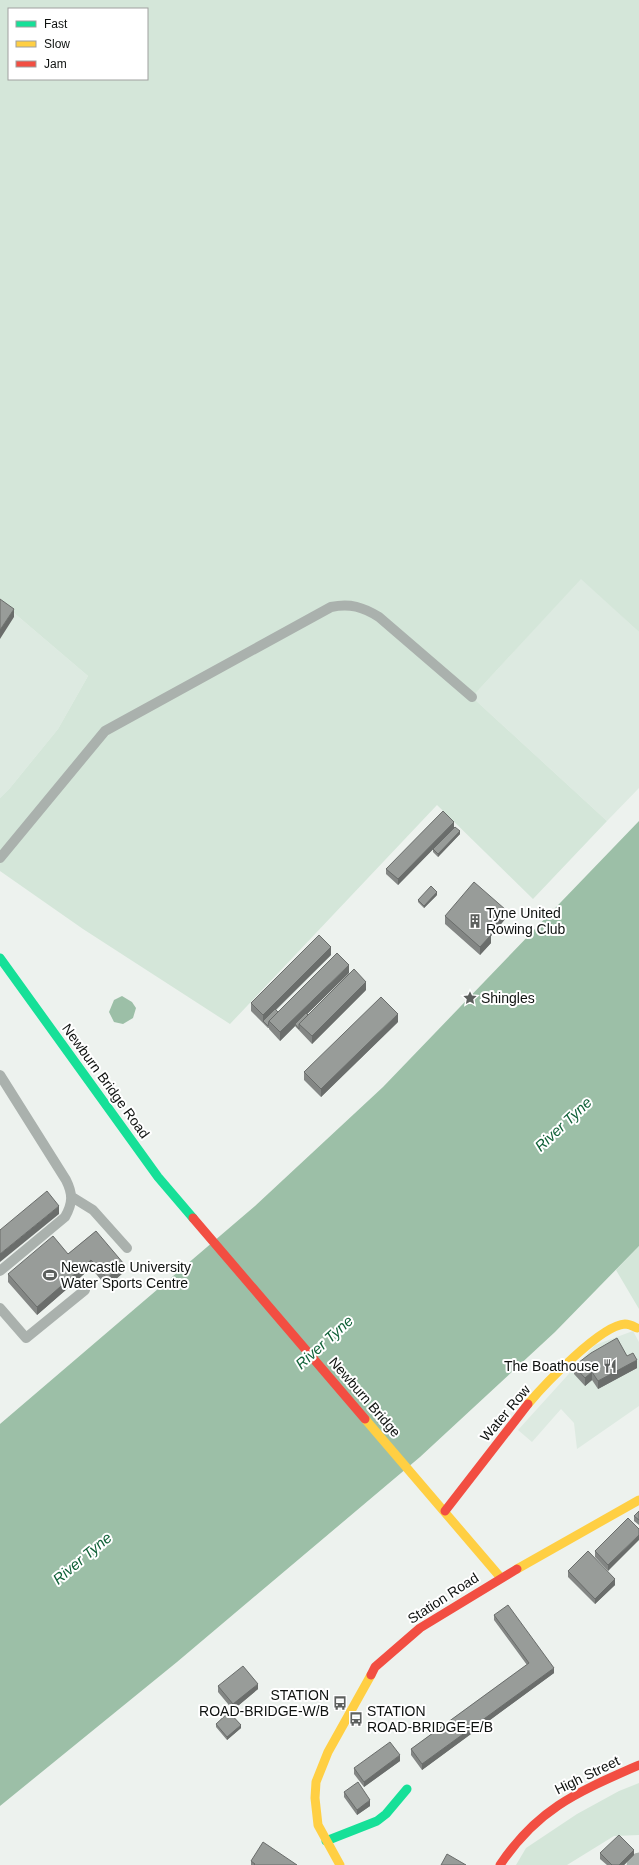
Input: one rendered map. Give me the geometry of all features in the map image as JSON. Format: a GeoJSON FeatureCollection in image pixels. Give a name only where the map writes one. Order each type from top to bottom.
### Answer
{"type":"FeatureCollection","features":[{"type":"Feature","properties":{"kind":"street","name":"Newburn Bridge Road"},"geometry":{"type":"LineString","coordinates":[[0,958],[146,1160],[193,1217]]}},
{"type":"Feature","properties":{"kind":"street","name":"Newburn Bridge"},"geometry":{"type":"LineString","coordinates":[[193,1217],[446,1512]]}},
{"type":"Feature","properties":{"kind":"street","name":"Water Row"},"geometry":{"type":"LineString","coordinates":[[446,1512],[514,1422],[552,1379],[593,1340],[619,1325],[629,1324],[638,1328]]}},
{"type":"Feature","properties":{"kind":"street","name":"Station Road"},"geometry":{"type":"LineString","coordinates":[[340,1865],[318,1825],[316,1811],[316,1782],[328,1752],[375,1667],[420,1628],[501,1578],[639,1500]]}},
{"type":"Feature","properties":{"kind":"street"},"geometry":{"type":"LineString","coordinates":[[446,1512],[501,1578]]}},
{"type":"Feature","properties":{"kind":"street","name":"High Street"},"geometry":{"type":"LineString","coordinates":[[500,1865],[533,1824],[558,1803],[580,1791],[639,1765]]}},
{"type":"Feature","properties":{"kind":"street"},"geometry":{"type":"LineString","coordinates":[[326,1841],[377,1821],[386,1814],[407,1789]]}},
{"type":"Feature","properties":{"kind":"street"},"geometry":{"type":"LineString","coordinates":[[636,1865],[639,1862]]}},
{"type":"Feature","properties":{"kind":"lane"},"geometry":{"type":"LineString","coordinates":[[0,858],[105,731],[331,607],[343,604],[367,609],[379,617],[472,697]]}},
{"type":"Feature","properties":{"kind":"lane"},"geometry":{"type":"LineString","coordinates":[[0,1075],[66,1180],[72,1197],[71,1207],[65,1217],[0,1271]]}},
{"type":"Feature","properties":{"kind":"lane"},"geometry":{"type":"LineString","coordinates":[[72,1197],[93,1210],[127,1248]]}},
{"type":"Feature","properties":{"kind":"lane"},"geometry":{"type":"LineString","coordinates":[[0,1308],[26,1338],[85,1290]]}},
{"type":"Feature","properties":{"kind":"shaded area"},"geometry":{"type":"Polygon","coordinates":[[[0,0],[639,0],[639,632],[581,579],[472,697],[607,821],[533,899],[437,805],[230,1024],[83,929],[0,871],[0,798],[10,788],[58,729],[88,676],[0,601],[0,0]]]}},
{"type":"Feature","properties":{"kind":"shaded area"},"geometry":{"type":"Polygon","coordinates":[[[581,578],[639,632],[639,788],[607,821],[472,697],[581,578]]]}},
{"type":"Feature","properties":{"kind":"shaded area"},"geometry":{"type":"Polygon","coordinates":[[[0,601],[88,676],[58,729],[10,788],[0,798],[0,601]]]}},
{"type":"Feature","properties":{"kind":"shaded area"},"geometry":{"type":"Polygon","coordinates":[[[639,1246],[639,1309],[616,1270],[639,1246]]]}},
{"type":"Feature","properties":{"kind":"shaded area"},"geometry":{"type":"Polygon","coordinates":[[[633,1331],[639,1342],[639,1406],[577,1449],[574,1423],[561,1409],[532,1442],[518,1430],[595,1345],[633,1331]]]}},
{"type":"Feature","properties":{"kind":"shaded area"},"geometry":{"type":"Polygon","coordinates":[[[639,1783],[639,1835],[614,1836],[567,1865],[516,1865],[526,1848],[577,1814],[619,1791],[639,1783]]]}},
{"type":"Feature","properties":{"kind":"water","name":"River Tyne"},"geometry":{"type":"Polygon","coordinates":[[[639,821],[639,1246],[555,1332],[420,1457],[177,1662],[0,1806],[0,1424],[255,1206],[383,1087],[639,821]]]}},
{"type":"Feature","properties":{"kind":"water"},"geometry":{"type":"Polygon","coordinates":[[[122,996],[132,1002],[136,1008],[133,1018],[123,1024],[114,1022],[109,1012],[114,1000],[122,996]]]}},
{"type":"Feature","properties":{"kind":"building"},"geometry":{"type":"Polygon","coordinates":[[[0,599],[14,609],[0,630],[0,599]]]}},
{"type":"Feature","properties":{"kind":"building"},"geometry":{"type":"Polygon","coordinates":[[[443,811],[454,822],[398,879],[386,869],[443,811]]]}},
{"type":"Feature","properties":{"kind":"building"},"geometry":{"type":"Polygon","coordinates":[[[455,827],[460,831],[438,854],[433,849],[455,827]]]}},
{"type":"Feature","properties":{"kind":"building","name":"Tyne United Rowing Club"},"geometry":{"type":"Polygon","coordinates":[[[474,882],[506,910],[487,932],[491,935],[480,947],[445,916],[474,882]]]}},
{"type":"Feature","properties":{"kind":"building"},"geometry":{"type":"Polygon","coordinates":[[[431,886],[437,892],[424,906],[418,900],[431,886]]]}},
{"type":"Feature","properties":{"kind":"building"},"geometry":{"type":"Polygon","coordinates":[[[319,935],[331,947],[263,1015],[251,1003],[319,935]]]}},
{"type":"Feature","properties":{"kind":"building"},"geometry":{"type":"Polygon","coordinates":[[[337,953],[349,965],[280,1032],[269,1021],[337,953]]]}},
{"type":"Feature","properties":{"kind":"building"},"geometry":{"type":"Polygon","coordinates":[[[354,969],[366,982],[312,1036],[299,1024],[354,969]]]}},
{"type":"Feature","properties":{"kind":"building"},"geometry":{"type":"Polygon","coordinates":[[[381,997],[398,1014],[321,1089],[304,1072],[381,997]]]}},
{"type":"Feature","properties":{"kind":"building"},"geometry":{"type":"Polygon","coordinates":[[[275,1009],[278,1012],[269,1021],[268,1026],[263,1021],[275,1009]]]}},
{"type":"Feature","properties":{"kind":"building"},"geometry":{"type":"Polygon","coordinates":[[[306,1013],[308,1015],[299,1024],[299,1029],[295,1024],[306,1013]]]}},
{"type":"Feature","properties":{"kind":"building"},"geometry":{"type":"Polygon","coordinates":[[[47,1191],[59,1206],[0,1254],[0,1230],[47,1191]]]}},
{"type":"Feature","properties":{"kind":"building","name":"Newcastle University Water Sports Centre"},"geometry":{"type":"Polygon","coordinates":[[[96,1231],[124,1264],[107,1278],[91,1260],[37,1307],[8,1274],[53,1236],[68,1254],[96,1231]]]}},
{"type":"Feature","properties":{"kind":"building","name":"The Boathouse"},"geometry":{"type":"Polygon","coordinates":[[[617,1338],[627,1356],[633,1353],[637,1360],[598,1381],[592,1372],[585,1378],[574,1366],[591,1353],[617,1338]]]}},
{"type":"Feature","properties":{"kind":"building"},"geometry":{"type":"Polygon","coordinates":[[[639,1511],[639,1520],[634,1516],[639,1511]]]}},
{"type":"Feature","properties":{"kind":"building"},"geometry":{"type":"Polygon","coordinates":[[[628,1518],[639,1529],[639,1535],[608,1565],[595,1551],[628,1518]]]}},
{"type":"Feature","properties":{"kind":"building"},"geometry":{"type":"Polygon","coordinates":[[[588,1551],[615,1579],[595,1599],[568,1571],[588,1551]]]}},
{"type":"Feature","properties":{"kind":"building"},"geometry":{"type":"Polygon","coordinates":[[[508,1605],[554,1668],[422,1764],[411,1749],[529,1663],[494,1615],[508,1605]]]}},
{"type":"Feature","properties":{"kind":"building"},"geometry":{"type":"Polygon","coordinates":[[[243,1666],[258,1684],[233,1704],[218,1686],[243,1666]]]}},
{"type":"Feature","properties":{"kind":"building"},"geometry":{"type":"Polygon","coordinates":[[[229,1712],[241,1725],[227,1737],[216,1724],[229,1712]]]}},
{"type":"Feature","properties":{"kind":"building"},"geometry":{"type":"Polygon","coordinates":[[[390,1742],[400,1755],[364,1782],[354,1768],[390,1742]]]}},
{"type":"Feature","properties":{"kind":"building"},"geometry":{"type":"Polygon","coordinates":[[[358,1782],[370,1800],[357,1810],[344,1792],[358,1782]]]}},
{"type":"Feature","properties":{"kind":"building"},"geometry":{"type":"Polygon","coordinates":[[[619,1835],[634,1850],[619,1865],[612,1865],[600,1853],[619,1835]]]}},
{"type":"Feature","properties":{"kind":"building"},"geometry":{"type":"Polygon","coordinates":[[[263,1842],[297,1865],[254,1865],[255,1864],[251,1861],[263,1842]]]}},
{"type":"Feature","properties":{"kind":"building"},"geometry":{"type":"Polygon","coordinates":[[[447,1854],[466,1865],[441,1865],[447,1854]]]}},
{"type":"Feature","properties":{"kind":"traffic: fast"},"geometry":{"type":"LineString","coordinates":[[0,958],[158,1177],[193,1218]]}},
{"type":"Feature","properties":{"kind":"traffic: fast"},"geometry":{"type":"LineString","coordinates":[[326,1841],[377,1821],[386,1814],[407,1789]]}},
{"type":"Feature","properties":{"kind":"traffic: slow"},"geometry":{"type":"LineString","coordinates":[[528,1404],[559,1371],[602,1334],[615,1327],[625,1324],[637,1328]]}},
{"type":"Feature","properties":{"kind":"traffic: slow"},"geometry":{"type":"LineString","coordinates":[[365,1419],[501,1578]]}},
{"type":"Feature","properties":{"kind":"traffic: slow"},"geometry":{"type":"LineString","coordinates":[[517,1569],[639,1500]]}},
{"type":"Feature","properties":{"kind":"traffic: slow"},"geometry":{"type":"LineString","coordinates":[[340,1865],[318,1825],[315,1798],[316,1782],[328,1752],[371,1675]]}},
{"type":"Feature","properties":{"kind":"traffic: jam"},"geometry":{"type":"LineString","coordinates":[[193,1218],[365,1419]]}},
{"type":"Feature","properties":{"kind":"traffic: jam"},"geometry":{"type":"LineString","coordinates":[[445,1511],[528,1404]]}},
{"type":"Feature","properties":{"kind":"traffic: jam"},"geometry":{"type":"LineString","coordinates":[[371,1675],[375,1667],[420,1628],[517,1569]]}},
{"type":"Feature","properties":{"kind":"traffic: jam"},"geometry":{"type":"LineString","coordinates":[[500,1865],[514,1845],[545,1815],[578,1793],[639,1765]]}},
{"type":"Feature","properties":{"kind":"place","name":"Tyne United Rowing Club"},"geometry":{"type":"Point","coordinates":[475,921]}},
{"type":"Feature","properties":{"kind":"place","name":"Shingles"},"geometry":{"type":"Point","coordinates":[470,998]}},
{"type":"Feature","properties":{"kind":"place","name":"Newcastle University Water Sports Centre"},"geometry":{"type":"Point","coordinates":[50,1275]}},
{"type":"Feature","properties":{"kind":"place","name":"The Boathouse"},"geometry":{"type":"Point","coordinates":[610,1366]}},
{"type":"Feature","properties":{"kind":"place","name":"STATION ROAD-BRIDGE-W/B"},"geometry":{"type":"Point","coordinates":[340,1703]}},
{"type":"Feature","properties":{"kind":"place","name":"STATION ROAD-BRIDGE-E/B"},"geometry":{"type":"Point","coordinates":[356,1719]}}]}
